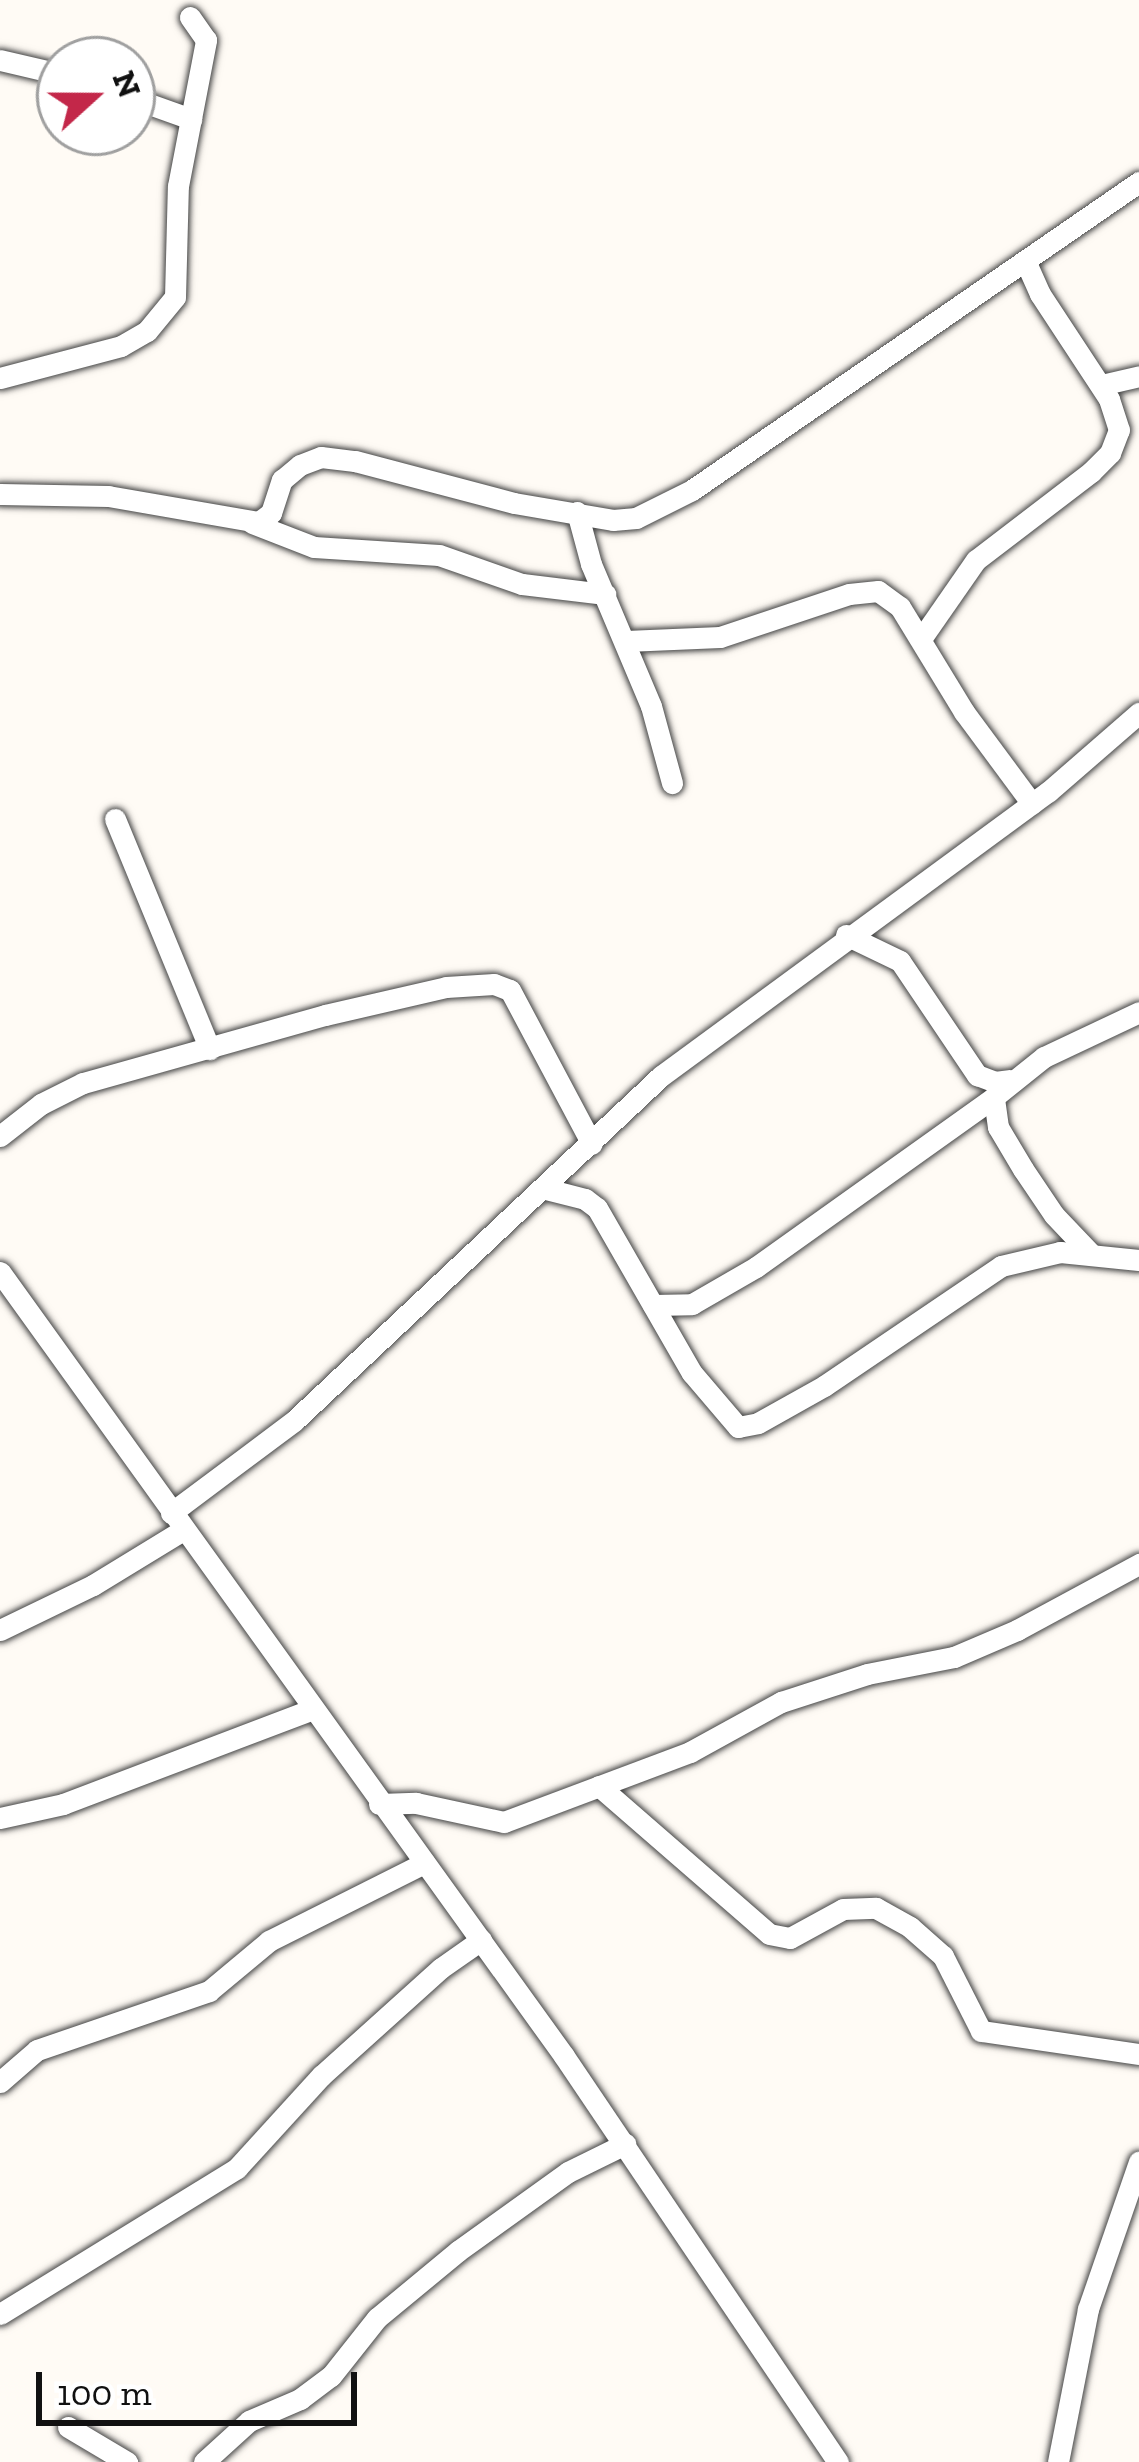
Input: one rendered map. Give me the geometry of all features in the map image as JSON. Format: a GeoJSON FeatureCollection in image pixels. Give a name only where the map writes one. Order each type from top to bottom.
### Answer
{"type":"FeatureCollection","features":[{"type":"Feature","properties":{"kind":"street"},"geometry":{"type":"LineString","coordinates":[[0,378],[99,354],[147,331],[166,314],[180,279],[177,201],[206,40],[190,17]]}},
{"type":"Feature","properties":{"kind":"street"},"geometry":{"type":"LineString","coordinates":[[0,60],[36,68]]}},
{"type":"Feature","properties":{"kind":"street"},"geometry":{"type":"LineString","coordinates":[[156,107],[190,119]]}},
{"type":"Feature","properties":{"kind":"street"},"geometry":{"type":"LineString","coordinates":[[252,523],[265,521],[271,513],[289,473],[321,458],[355,461],[514,503],[636,518],[668,504],[1139,182]]}},
{"type":"Feature","properties":{"kind":"street"},"geometry":{"type":"LineString","coordinates":[[921,639],[976,560],[1110,453],[1119,430],[1101,385],[1040,294],[1026,262]]}},
{"type":"Feature","properties":{"kind":"street"},"geometry":{"type":"LineString","coordinates":[[1101,385],[1139,376]]}},
{"type":"Feature","properties":{"kind":"street"},"geometry":{"type":"LineString","coordinates":[[0,494],[109,496],[252,523],[314,547],[439,555],[522,584],[605,594]]}},
{"type":"Feature","properties":{"kind":"street"},"geometry":{"type":"LineString","coordinates":[[578,512],[672,783]]}},
{"type":"Feature","properties":{"kind":"street"},"geometry":{"type":"LineString","coordinates":[[626,641],[720,637],[865,590],[890,597],[964,712],[1032,804]]}},
{"type":"Feature","properties":{"kind":"street"},"geometry":{"type":"LineString","coordinates":[[0,1630],[93,1586],[177,1521],[546,1189],[661,1076],[846,935],[1032,804],[1139,713]]}},
{"type":"Feature","properties":{"kind":"street"},"geometry":{"type":"LineString","coordinates":[[115,819],[209,1049]]}},
{"type":"Feature","properties":{"kind":"street"},"geometry":{"type":"LineString","coordinates":[[846,935],[900,961],[977,1075],[1002,1088]]}},
{"type":"Feature","properties":{"kind":"street"},"geometry":{"type":"LineString","coordinates":[[0,1136],[64,1091],[446,987],[494,984],[510,990],[592,1144]]}},
{"type":"Feature","properties":{"kind":"street"},"geometry":{"type":"LineString","coordinates":[[653,1305],[692,1304],[756,1267],[1002,1088],[1076,1039],[1139,1012]]}},
{"type":"Feature","properties":{"kind":"street"},"geometry":{"type":"LineString","coordinates":[[1002,1088],[998,1126],[1054,1215],[1092,1255]]}},
{"type":"Feature","properties":{"kind":"street"},"geometry":{"type":"LineString","coordinates":[[546,1189],[585,1199],[597,1208],[692,1373],[732,1423],[747,1427],[847,1371],[1000,1266],[1060,1252],[1139,1260]]}},
{"type":"Feature","properties":{"kind":"street"},"geometry":{"type":"LineString","coordinates":[[0,1272],[311,1710],[482,1940],[838,2462]]}},
{"type":"Feature","properties":{"kind":"street"},"geometry":{"type":"LineString","coordinates":[[379,1804],[416,1803],[492,1823],[691,1752],[781,1702],[867,1674],[954,1657],[1017,1630],[1139,1564]]}},
{"type":"Feature","properties":{"kind":"street"},"geometry":{"type":"LineString","coordinates":[[0,1818],[63,1804],[311,1710]]}},
{"type":"Feature","properties":{"kind":"street"},"geometry":{"type":"LineString","coordinates":[[599,1786],[779,1940],[843,1909],[876,1908],[910,1927],[943,1956],[981,2031],[1139,2054]]}},
{"type":"Feature","properties":{"kind":"street"},"geometry":{"type":"LineString","coordinates":[[0,2082],[37,2050],[208,1990],[269,1941],[424,1863]]}},
{"type":"Feature","properties":{"kind":"street"},"geometry":{"type":"LineString","coordinates":[[0,2314],[237,2168],[321,2076],[441,1968],[482,1940]]}},
{"type":"Feature","properties":{"kind":"street"},"geometry":{"type":"LineString","coordinates":[[204,2462],[249,2421],[300,2399],[331,2376],[376,2318],[441,2264],[568,2172],[625,2144]]}},
{"type":"Feature","properties":{"kind":"street"},"geometry":{"type":"LineString","coordinates":[[1058,2462],[1088,2308],[1139,2162]]}},
{"type":"Feature","properties":{"kind":"street"},"geometry":{"type":"LineString","coordinates":[[68,2427],[127,2462]]}}]}
